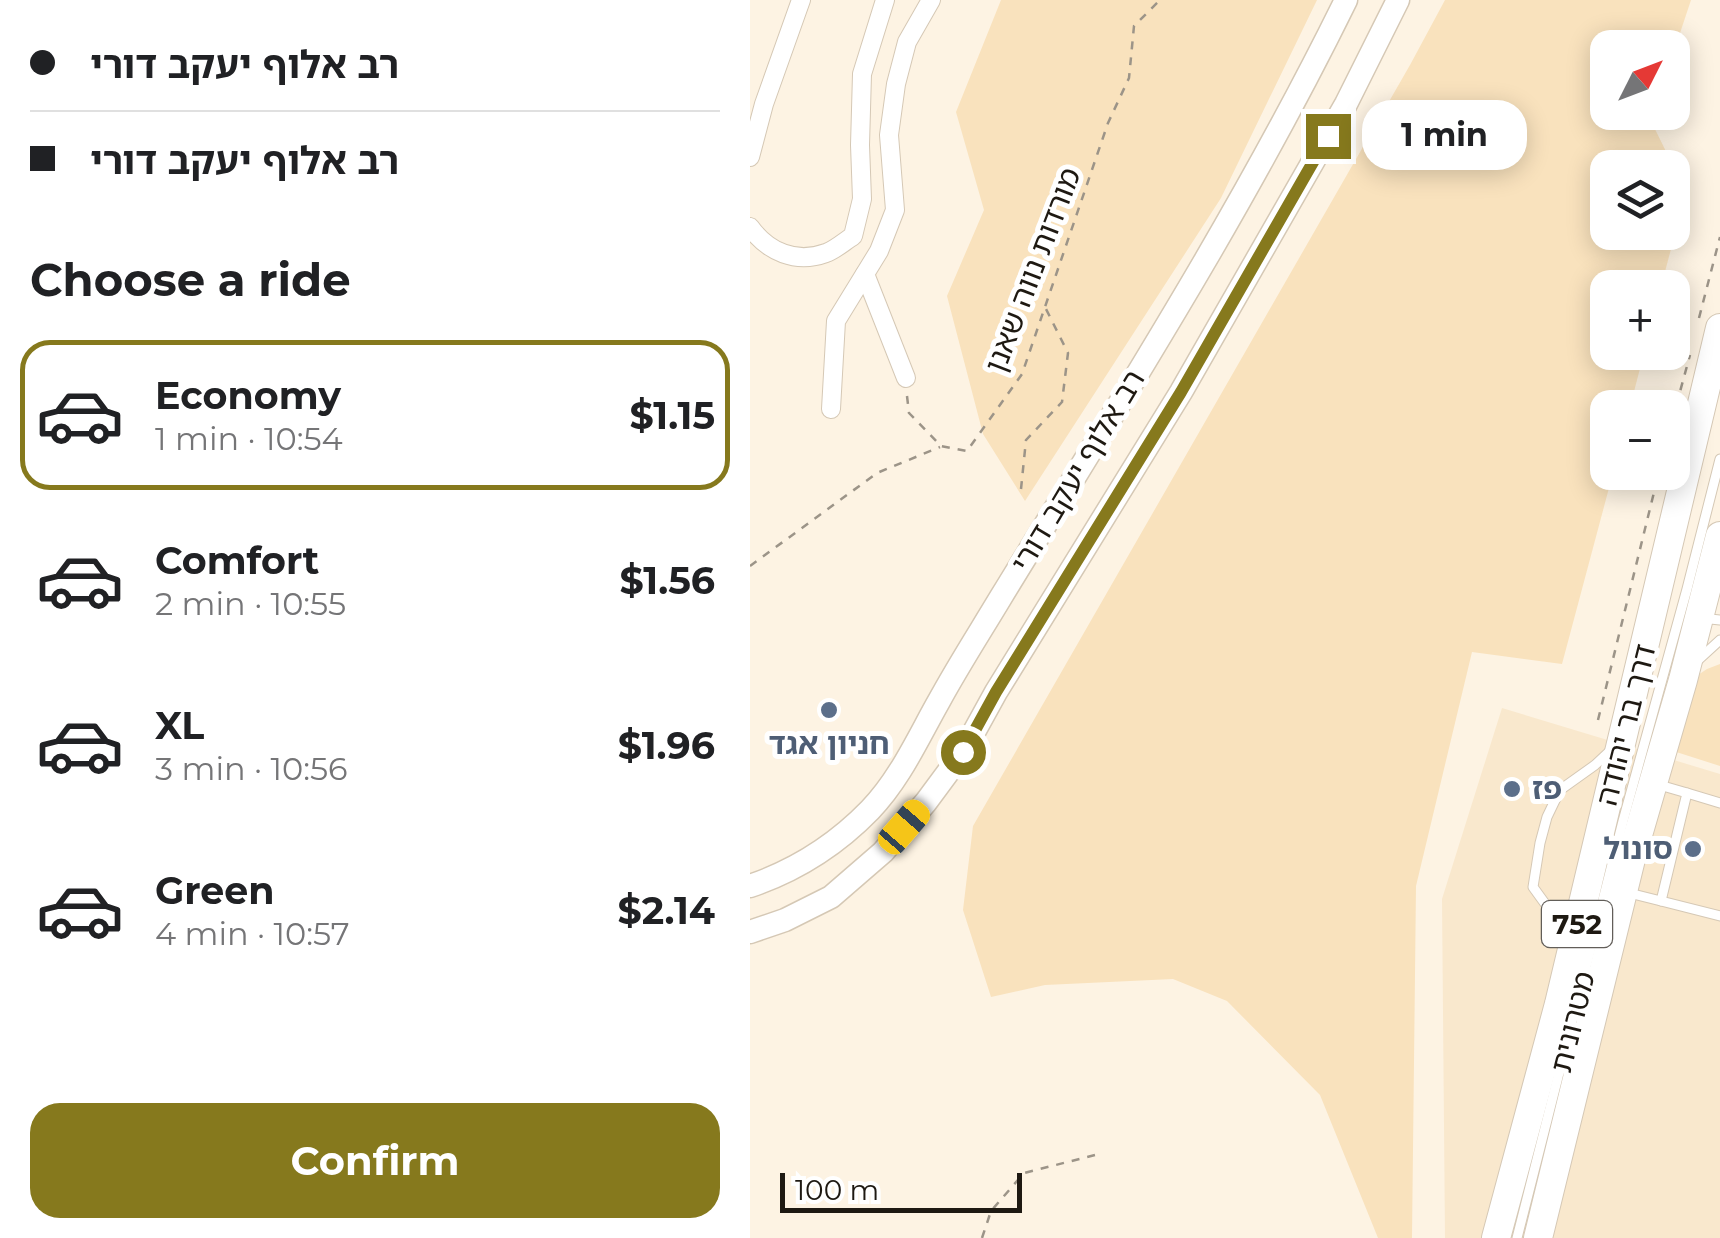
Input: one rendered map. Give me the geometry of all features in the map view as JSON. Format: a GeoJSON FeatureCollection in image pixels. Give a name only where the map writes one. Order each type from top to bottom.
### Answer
{"type":"FeatureCollection","features":[{"type":"Feature","properties":{"kind":"main road","name":"רב אלוף יעקב דורי"},"geometry":{"type":"LineString","coordinates":[[750,886],[817,856],[892,784],[956,671],[1140,371],[1306,82],[1346,0]]}},
{"type":"Feature","properties":{"kind":"main road","name":"רב אלוף יעקב דורי"},"geometry":{"type":"LineString","coordinates":[[750,932],[831,897],[882,852],[963,752],[1181,392],[1346,104],[1398,0]]}},
{"type":"Feature","properties":{"kind":"main road","name":"דרך בר יהודה"},"geometry":{"type":"LineString","coordinates":[[1538,1238],[1622,891],[1683,680],[1720,328]]}},
{"type":"Feature","properties":{"kind":"main road","name":"דרך בר יהודה"},"geometry":{"type":"LineString","coordinates":[[1496,1238],[1625,732],[1688,615],[1720,536]]}},
{"type":"Feature","properties":{"kind":"street"},"geometry":{"type":"LineString","coordinates":[[750,156],[801,0]]}},
{"type":"Feature","properties":{"kind":"street"},"geometry":{"type":"LineString","coordinates":[[750,227],[761,243],[793,258],[827,253],[853,236],[862,200],[862,74],[886,0]]}},
{"type":"Feature","properties":{"kind":"street"},"geometry":{"type":"LineString","coordinates":[[831,409],[836,321],[879,251],[894,210],[889,134],[896,84],[907,42],[931,0]]}},
{"type":"Feature","properties":{"kind":"street"},"geometry":{"type":"LineString","coordinates":[[864,274],[906,378]]}},
{"type":"Feature","properties":{"kind":"lane","name":"מטרונית"},"geometry":{"type":"LineString","coordinates":[[1517,1238],[1623,821],[1688,615],[1720,459]]}},
{"type":"Feature","properties":{"kind":"lane"},"geometry":{"type":"LineString","coordinates":[[1683,680],[1720,640]]}},
{"type":"Feature","properties":{"kind":"lane"},"geometry":{"type":"LineString","coordinates":[[1573,942],[1533,887],[1540,843],[1560,790],[1596,766],[1625,732]]}},
{"type":"Feature","properties":{"kind":"lane"},"geometry":{"type":"LineString","coordinates":[[1653,783],[1720,803]]}},
{"type":"Feature","properties":{"kind":"lane"},"geometry":{"type":"LineString","coordinates":[[1661,901],[1686,794]]}},
{"type":"Feature","properties":{"kind":"lane"},"geometry":{"type":"LineString","coordinates":[[1622,891],[1720,916]]}},
{"type":"Feature","properties":{"kind":"path","name":"מורדות נווה שאנן"},"geometry":{"type":"LineString","coordinates":[[942,446],[966,451],[1022,374],[1108,123],[1128,78],[1134,26],[1160,0]]}},
{"type":"Feature","properties":{"kind":"path"},"geometry":{"type":"LineString","coordinates":[[1020,488],[1026,440],[1062,402],[1068,353],[1046,307]]}},
{"type":"Feature","properties":{"kind":"path"},"geometry":{"type":"LineString","coordinates":[[750,566],[877,473],[942,446],[908,413],[906,378]]}},
{"type":"Feature","properties":{"kind":"path"},"geometry":{"type":"LineString","coordinates":[[1598,720],[1655,490]]}},
{"type":"Feature","properties":{"kind":"path"},"geometry":{"type":"LineString","coordinates":[[982,1238],[991,1211],[1024,1173],[1099,1154]]}},
{"type":"Feature","properties":{"kind":"shaded area"},"geometry":{"type":"Polygon","coordinates":[[[1001,0],[1317,0],[1221,198],[1025,501],[983,434],[947,296],[984,210],[956,112],[1001,0]]]}},
{"type":"Feature","properties":{"kind":"shaded area"},"geometry":{"type":"Polygon","coordinates":[[[1445,0],[1691,0],[1681,30],[1590,30],[1590,130],[1655,130],[1665,150],[1590,150],[1590,250],[1671,250],[1665,270],[1590,270],[1590,370],[1640,370],[1634,390],[1590,390],[1590,490],[1608,490],[1562,664],[1472,652],[1416,886],[1412,1238],[1378,1238],[1320,1095],[1227,1001],[1173,979],[1045,985],[991,997],[963,910],[973,826],[1445,0]]]}},
{"type":"Feature","properties":{"kind":"shaded area"},"geometry":{"type":"Polygon","coordinates":[[[1720,664],[1720,766],[1670,750],[1692,679],[1720,664]]]}},
{"type":"Feature","properties":{"kind":"shaded area"},"geometry":{"type":"Polygon","coordinates":[[[1502,708],[1720,774],[1720,1238],[1445,1238],[1442,899],[1502,708]]]}},
{"type":"Feature","properties":{"kind":"place","name":"חניון אגד"},"geometry":{"type":"Point","coordinates":[829,710]}},
{"type":"Feature","properties":{"kind":"place","name":"פז"},"geometry":{"type":"Point","coordinates":[1512,789]}},
{"type":"Feature","properties":{"kind":"place","name":"סונול"},"geometry":{"type":"Point","coordinates":[1693,849]}},
{"type":"Feature","properties":{"kind":"route"},"geometry":{"type":"LineString","coordinates":[[963,752],[1181,392],[1328,136]]}}]}
